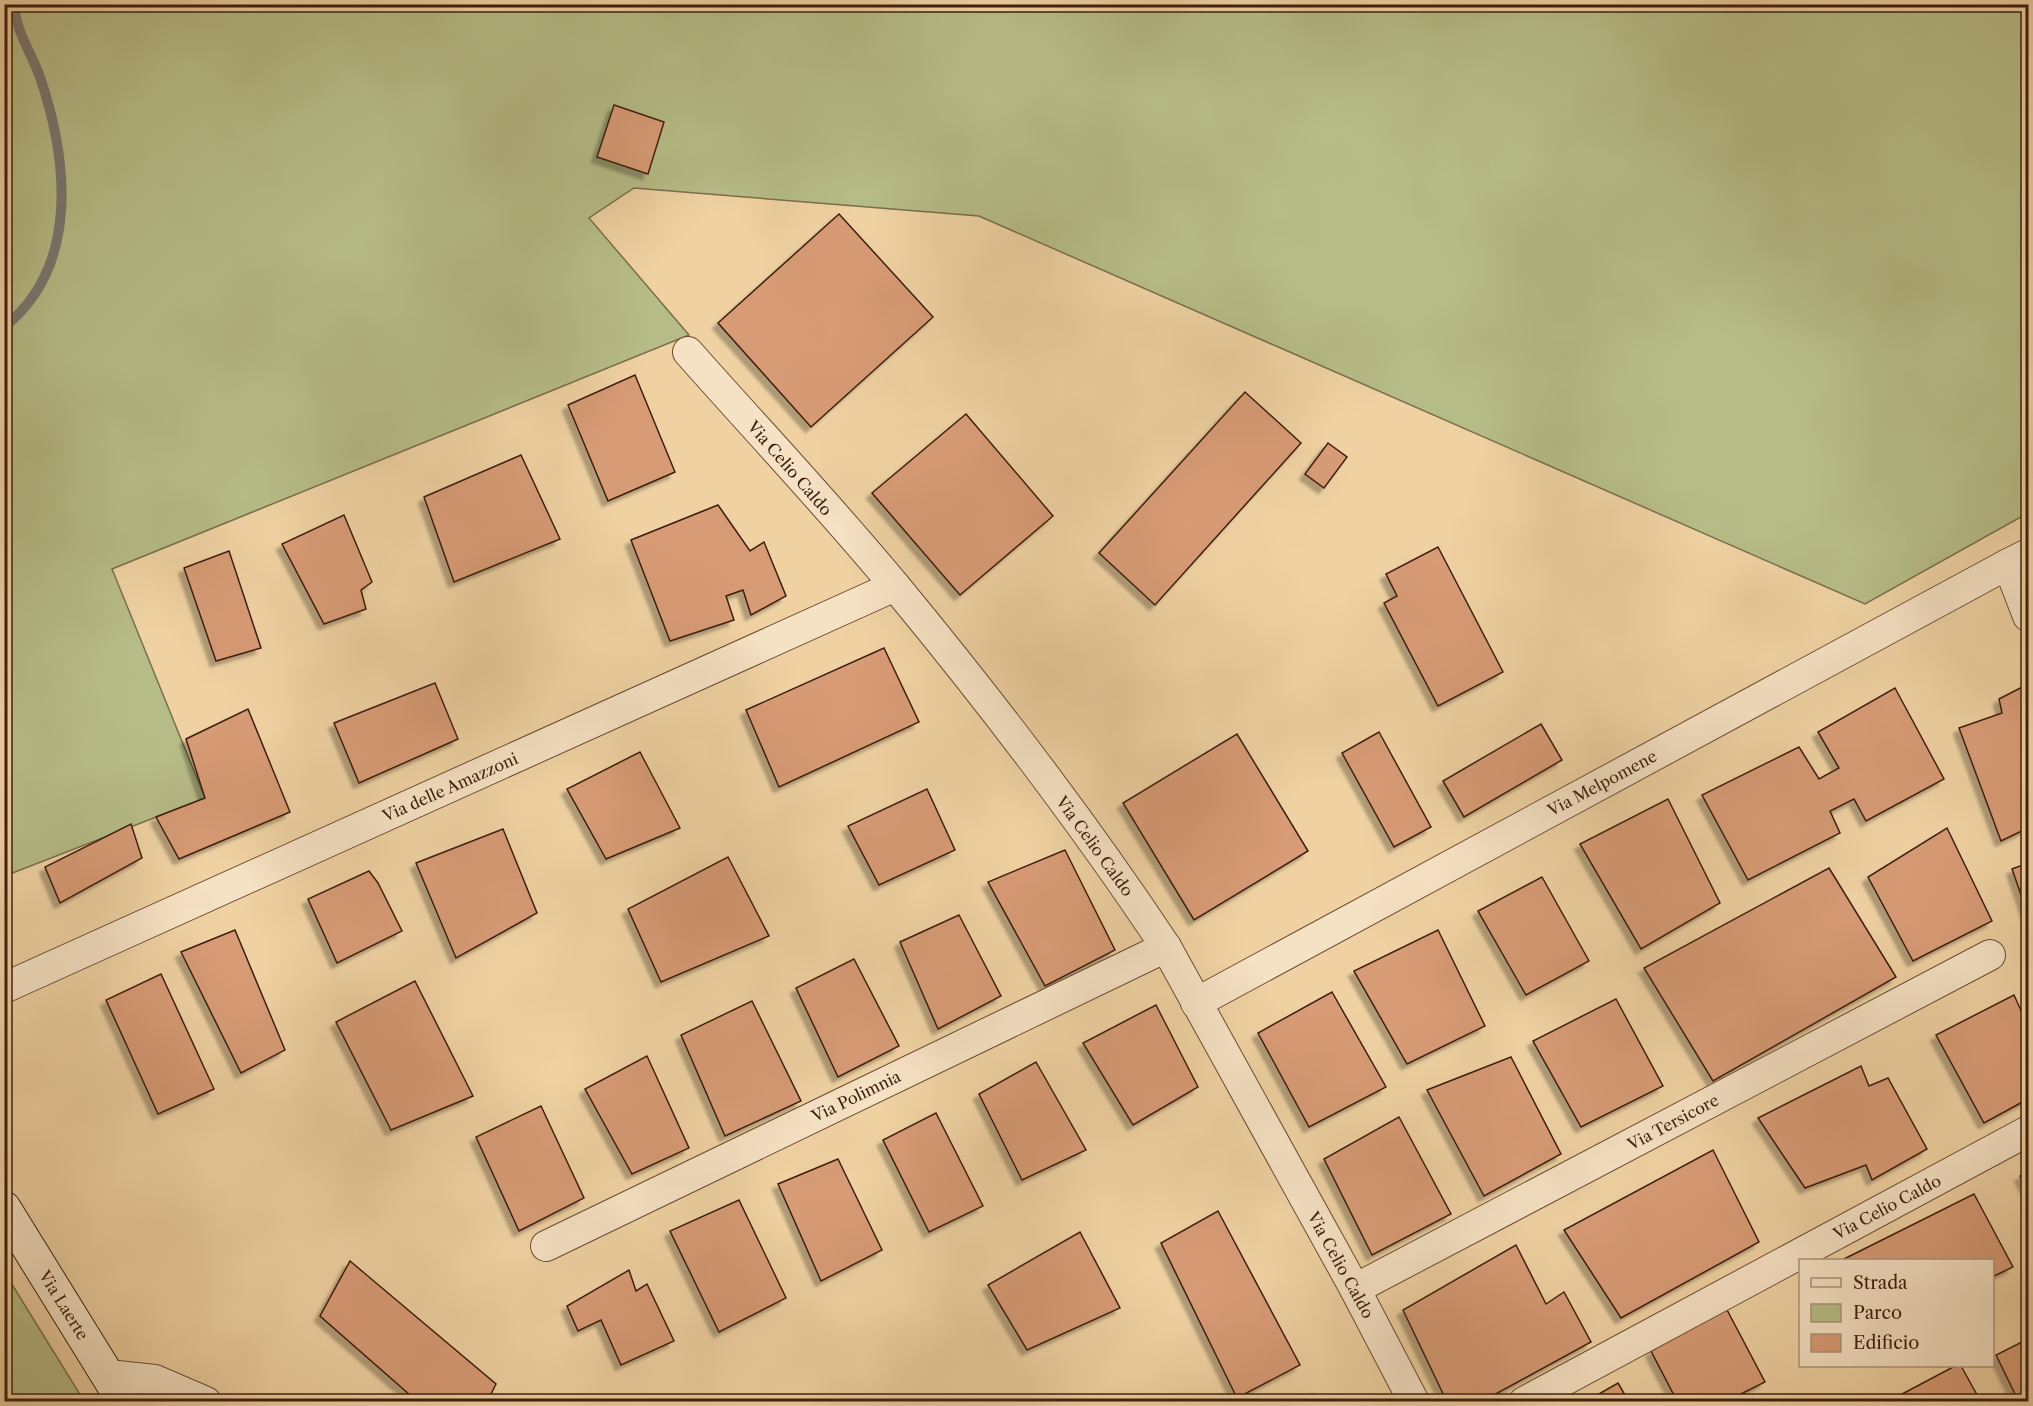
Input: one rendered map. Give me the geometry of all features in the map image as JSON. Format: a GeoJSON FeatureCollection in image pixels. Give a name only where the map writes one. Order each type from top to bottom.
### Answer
{"type":"FeatureCollection","features":[{"type":"Feature","properties":{"kind":"street","name":"Via Celio Caldo"},"geometry":{"type":"LineString","coordinates":[[688,352],[895,586],[1047,780],[1166,947],[1355,1289],[1414,1401]]}},
{"type":"Feature","properties":{"kind":"street"},"geometry":{"type":"LineString","coordinates":[[2018,559],[2028,616]]}},
{"type":"Feature","properties":{"kind":"street","name":"Via Melpomene"},"geometry":{"type":"LineString","coordinates":[[1197,1003],[2018,559]]}},
{"type":"Feature","properties":{"kind":"street","name":"Via delle Amazzoni"},"geometry":{"type":"LineString","coordinates":[[4,988],[895,586]]}},
{"type":"Feature","properties":{"kind":"street","name":"Via Polimnia"},"geometry":{"type":"LineString","coordinates":[[546,1246],[1166,947]]}},
{"type":"Feature","properties":{"kind":"street","name":"Via Tersicore"},"geometry":{"type":"LineString","coordinates":[[1355,1289],[1990,955]]}},
{"type":"Feature","properties":{"kind":"street","name":"Via Celio Caldo"},"geometry":{"type":"LineString","coordinates":[[1524,1401],[2028,1131]]}},
{"type":"Feature","properties":{"kind":"street","name":"Via Laerte"},"geometry":{"type":"LineString","coordinates":[[4,1208],[116,1388]]}},
{"type":"Feature","properties":{"kind":"street"},"geometry":{"type":"LineString","coordinates":[[116,1388],[155,1380],[206,1401]]}},
{"type":"Feature","properties":{"kind":"green space"},"geometry":{"type":"Polygon","coordinates":[[[5,5],[2028,5],[2028,513],[1865,604],[979,216],[634,188],[589,218],[689,335],[112,569],[205,798],[5,876],[5,5]]]}},
{"type":"Feature","properties":{"kind":"green space"},"geometry":{"type":"Polygon","coordinates":[[[5,1273],[84,1401],[5,1401],[5,1273]]]}},
{"type":"Feature","properties":{"kind":"building"},"geometry":{"type":"Polygon","coordinates":[[[614,105],[664,122],[648,174],[597,157],[614,105]]]}},
{"type":"Feature","properties":{"kind":"building"},"geometry":{"type":"Polygon","coordinates":[[[839,214],[933,317],[811,427],[718,323],[839,214]]]}},
{"type":"Feature","properties":{"kind":"building"},"geometry":{"type":"Polygon","coordinates":[[[635,375],[675,472],[608,501],[568,405],[635,375]]]}},
{"type":"Feature","properties":{"kind":"building"},"geometry":{"type":"Polygon","coordinates":[[[1245,392],[1301,443],[1155,605],[1099,553],[1245,392]]]}},
{"type":"Feature","properties":{"kind":"building"},"geometry":{"type":"Polygon","coordinates":[[[966,414],[1053,516],[960,595],[872,493],[966,414]]]}},
{"type":"Feature","properties":{"kind":"building"},"geometry":{"type":"Polygon","coordinates":[[[1328,443],[1347,457],[1324,488],[1305,474],[1328,443]]]}},
{"type":"Feature","properties":{"kind":"building"},"geometry":{"type":"Polygon","coordinates":[[[521,455],[560,539],[454,582],[424,497],[521,455]]]}},
{"type":"Feature","properties":{"kind":"building"},"geometry":{"type":"Polygon","coordinates":[[[718,505],[750,551],[764,542],[786,596],[751,615],[743,590],[726,596],[734,620],[670,641],[631,540],[718,505]]]}},
{"type":"Feature","properties":{"kind":"building"},"geometry":{"type":"Polygon","coordinates":[[[344,515],[372,582],[361,590],[366,609],[324,624],[282,544],[344,515]]]}},
{"type":"Feature","properties":{"kind":"building"},"geometry":{"type":"Polygon","coordinates":[[[1438,547],[1503,672],[1438,706],[1384,603],[1397,596],[1386,574],[1438,547]]]}},
{"type":"Feature","properties":{"kind":"building"},"geometry":{"type":"Polygon","coordinates":[[[229,551],[261,648],[216,661],[184,568],[229,551]]]}},
{"type":"Feature","properties":{"kind":"building"},"geometry":{"type":"Polygon","coordinates":[[[884,648],[919,722],[779,787],[746,710],[884,648]]]}},
{"type":"Feature","properties":{"kind":"building"},"geometry":{"type":"Polygon","coordinates":[[[435,683],[458,739],[359,783],[334,723],[435,683]]]}},
{"type":"Feature","properties":{"kind":"building"},"geometry":{"type":"Polygon","coordinates":[[[2028,684],[2028,828],[2001,841],[1959,728],[2002,713],[1999,699],[2028,684]]]}},
{"type":"Feature","properties":{"kind":"building"},"geometry":{"type":"Polygon","coordinates":[[[1895,688],[1944,779],[1866,821],[1854,799],[1830,811],[1840,833],[1748,880],[1702,795],[1799,747],[1819,779],[1839,768],[1818,732],[1895,688]]]}},
{"type":"Feature","properties":{"kind":"building"},"geometry":{"type":"Polygon","coordinates":[[[248,709],[290,812],[179,859],[156,817],[205,798],[186,739],[248,709]]]}},
{"type":"Feature","properties":{"kind":"building"},"geometry":{"type":"Polygon","coordinates":[[[1541,724],[1562,760],[1464,817],[1443,781],[1541,724]]]}},
{"type":"Feature","properties":{"kind":"building"},"geometry":{"type":"Polygon","coordinates":[[[1379,732],[1431,827],[1394,847],[1342,753],[1379,732]]]}},
{"type":"Feature","properties":{"kind":"building"},"geometry":{"type":"Polygon","coordinates":[[[1237,734],[1308,851],[1194,920],[1123,803],[1237,734]]]}},
{"type":"Feature","properties":{"kind":"building"},"geometry":{"type":"Polygon","coordinates":[[[640,752],[680,828],[606,859],[567,789],[640,752]]]}},
{"type":"Feature","properties":{"kind":"building"},"geometry":{"type":"Polygon","coordinates":[[[927,789],[955,850],[879,885],[848,826],[927,789]]]}},
{"type":"Feature","properties":{"kind":"building"},"geometry":{"type":"Polygon","coordinates":[[[1668,799],[1720,903],[1641,949],[1580,844],[1668,799]]]}},
{"type":"Feature","properties":{"kind":"building"},"geometry":{"type":"Polygon","coordinates":[[[131,824],[142,858],[60,903],[45,867],[131,824]]]}},
{"type":"Feature","properties":{"kind":"building"},"geometry":{"type":"Polygon","coordinates":[[[1947,828],[1992,921],[1913,961],[1868,877],[1947,828]]]}},
{"type":"Feature","properties":{"kind":"building"},"geometry":{"type":"Polygon","coordinates":[[[503,829],[537,913],[456,958],[416,863],[503,829]]]}},
{"type":"Feature","properties":{"kind":"building"},"geometry":{"type":"Polygon","coordinates":[[[1065,850],[1115,950],[1045,986],[988,882],[1065,850]]]}},
{"type":"Feature","properties":{"kind":"building"},"geometry":{"type":"Polygon","coordinates":[[[728,857],[769,936],[661,982],[628,909],[728,857]]]}},
{"type":"Feature","properties":{"kind":"building"},"geometry":{"type":"Polygon","coordinates":[[[2028,863],[2028,915],[2012,869],[2028,863]]]}},
{"type":"Feature","properties":{"kind":"building"},"geometry":{"type":"Polygon","coordinates":[[[1829,868],[1896,977],[1713,1081],[1644,968],[1829,868]]]}},
{"type":"Feature","properties":{"kind":"building"},"geometry":{"type":"Polygon","coordinates":[[[369,871],[378,883],[402,931],[337,963],[308,899],[369,871]]]}},
{"type":"Feature","properties":{"kind":"building"},"geometry":{"type":"Polygon","coordinates":[[[1542,877],[1589,961],[1526,995],[1478,911],[1542,877]]]}},
{"type":"Feature","properties":{"kind":"building"},"geometry":{"type":"Polygon","coordinates":[[[959,915],[1001,996],[938,1029],[900,942],[959,915]]]}},
{"type":"Feature","properties":{"kind":"building"},"geometry":{"type":"Polygon","coordinates":[[[235,930],[285,1050],[241,1073],[181,952],[235,930]]]}},
{"type":"Feature","properties":{"kind":"building"},"geometry":{"type":"Polygon","coordinates":[[[1438,930],[1485,1026],[1407,1064],[1354,971],[1438,930]]]}},
{"type":"Feature","properties":{"kind":"building"},"geometry":{"type":"Polygon","coordinates":[[[854,959],[899,1046],[838,1077],[796,988],[854,959]]]}},
{"type":"Feature","properties":{"kind":"building"},"geometry":{"type":"Polygon","coordinates":[[[161,974],[214,1089],[158,1114],[106,1000],[161,974]]]}},
{"type":"Feature","properties":{"kind":"building"},"geometry":{"type":"Polygon","coordinates":[[[415,981],[473,1096],[391,1130],[336,1022],[415,981]]]}},
{"type":"Feature","properties":{"kind":"building"},"geometry":{"type":"Polygon","coordinates":[[[1332,992],[1386,1087],[1309,1127],[1258,1033],[1332,992]]]}},
{"type":"Feature","properties":{"kind":"building"},"geometry":{"type":"Polygon","coordinates":[[[2014,995],[2028,1026],[2028,1099],[1984,1123],[1936,1035],[2014,995]]]}},
{"type":"Feature","properties":{"kind":"building"},"geometry":{"type":"Polygon","coordinates":[[[1616,999],[1663,1086],[1581,1127],[1533,1041],[1616,999]]]}},
{"type":"Feature","properties":{"kind":"building"},"geometry":{"type":"Polygon","coordinates":[[[752,1001],[801,1101],[725,1136],[681,1035],[752,1001]]]}},
{"type":"Feature","properties":{"kind":"building"},"geometry":{"type":"Polygon","coordinates":[[[1156,1005],[1198,1087],[1133,1125],[1083,1043],[1156,1005]]]}},
{"type":"Feature","properties":{"kind":"building"},"geometry":{"type":"Polygon","coordinates":[[[647,1056],[689,1148],[632,1174],[585,1089],[647,1056]]]}},
{"type":"Feature","properties":{"kind":"building"},"geometry":{"type":"Polygon","coordinates":[[[1511,1057],[1561,1154],[1484,1196],[1427,1090],[1511,1057]]]}},
{"type":"Feature","properties":{"kind":"building"},"geometry":{"type":"Polygon","coordinates":[[[1036,1062],[1086,1150],[1022,1180],[979,1094],[1036,1062]]]}},
{"type":"Feature","properties":{"kind":"building"},"geometry":{"type":"Polygon","coordinates":[[[1861,1066],[1869,1086],[1888,1078],[1927,1149],[1872,1180],[1866,1165],[1805,1188],[1758,1118],[1861,1066]]]}},
{"type":"Feature","properties":{"kind":"building"},"geometry":{"type":"Polygon","coordinates":[[[541,1106],[584,1198],[519,1231],[476,1137],[541,1106]]]}},
{"type":"Feature","properties":{"kind":"building"},"geometry":{"type":"Polygon","coordinates":[[[936,1113],[983,1206],[929,1232],[883,1140],[936,1113]]]}},
{"type":"Feature","properties":{"kind":"building"},"geometry":{"type":"Polygon","coordinates":[[[1399,1117],[1451,1214],[1372,1255],[1324,1159],[1399,1117]]]}},
{"type":"Feature","properties":{"kind":"building"},"geometry":{"type":"Polygon","coordinates":[[[1713,1150],[1759,1242],[1621,1318],[1564,1230],[1713,1150]]]}},
{"type":"Feature","properties":{"kind":"building"},"geometry":{"type":"Polygon","coordinates":[[[838,1159],[882,1250],[821,1281],[778,1184],[838,1159]]]}},
{"type":"Feature","properties":{"kind":"building"},"geometry":{"type":"Polygon","coordinates":[[[2028,1172],[2028,1191],[2020,1176],[2028,1172]]]}},
{"type":"Feature","properties":{"kind":"building"},"geometry":{"type":"Polygon","coordinates":[[[1974,1194],[2013,1267],[1994,1276],[1994,1259],[1844,1259],[1974,1194]]]}},
{"type":"Feature","properties":{"kind":"building"},"geometry":{"type":"Polygon","coordinates":[[[739,1200],[786,1298],[719,1332],[670,1231],[739,1200]]]}},
{"type":"Feature","properties":{"kind":"building"},"geometry":{"type":"Polygon","coordinates":[[[1218,1211],[1300,1365],[1237,1398],[1161,1243],[1218,1211]]]}},
{"type":"Feature","properties":{"kind":"building"},"geometry":{"type":"Polygon","coordinates":[[[1080,1232],[1120,1308],[1027,1350],[988,1285],[1080,1232]]]}},
{"type":"Feature","properties":{"kind":"building"},"geometry":{"type":"Polygon","coordinates":[[[1516,1245],[1546,1304],[1564,1292],[1591,1342],[1481,1402],[1447,1402],[1403,1310],[1516,1245]]]}},
{"type":"Feature","properties":{"kind":"building"},"geometry":{"type":"Polygon","coordinates":[[[350,1261],[496,1384],[487,1402],[418,1402],[320,1316],[350,1261]]]}},
{"type":"Feature","properties":{"kind":"building"},"geometry":{"type":"Polygon","coordinates":[[[629,1270],[636,1291],[647,1284],[674,1341],[621,1365],[601,1320],[578,1331],[567,1306],[629,1270]]]}},
{"type":"Feature","properties":{"kind":"building"},"geometry":{"type":"Polygon","coordinates":[[[1726,1308],[1765,1382],[1725,1402],[1677,1401],[1651,1351],[1726,1308]]]}},
{"type":"Feature","properties":{"kind":"building"},"geometry":{"type":"Polygon","coordinates":[[[2028,1339],[2028,1402],[2019,1402],[1996,1355],[2028,1339]]]}},
{"type":"Feature","properties":{"kind":"building"},"geometry":{"type":"Polygon","coordinates":[[[1953,1367],[1962,1367],[1981,1402],[1887,1402],[1953,1367]]]}},
{"type":"Feature","properties":{"kind":"building"},"geometry":{"type":"Polygon","coordinates":[[[1618,1383],[1629,1402],[1585,1402],[1618,1383]]]}},
{"type":"Feature","properties":{"kind":"building"},"geometry":{"type":"Polygon","coordinates":[[[1312,1394],[1315,1402],[1298,1402],[1312,1394]]]}},
{"type":"Feature","properties":{"kind":"waterway"},"geometry":{"type":"LineString","coordinates":[[4,327],[29,302],[46,274],[56,243],[61,211],[61,177],[50,109],[40,77],[17,23],[14,4]]}}]}
